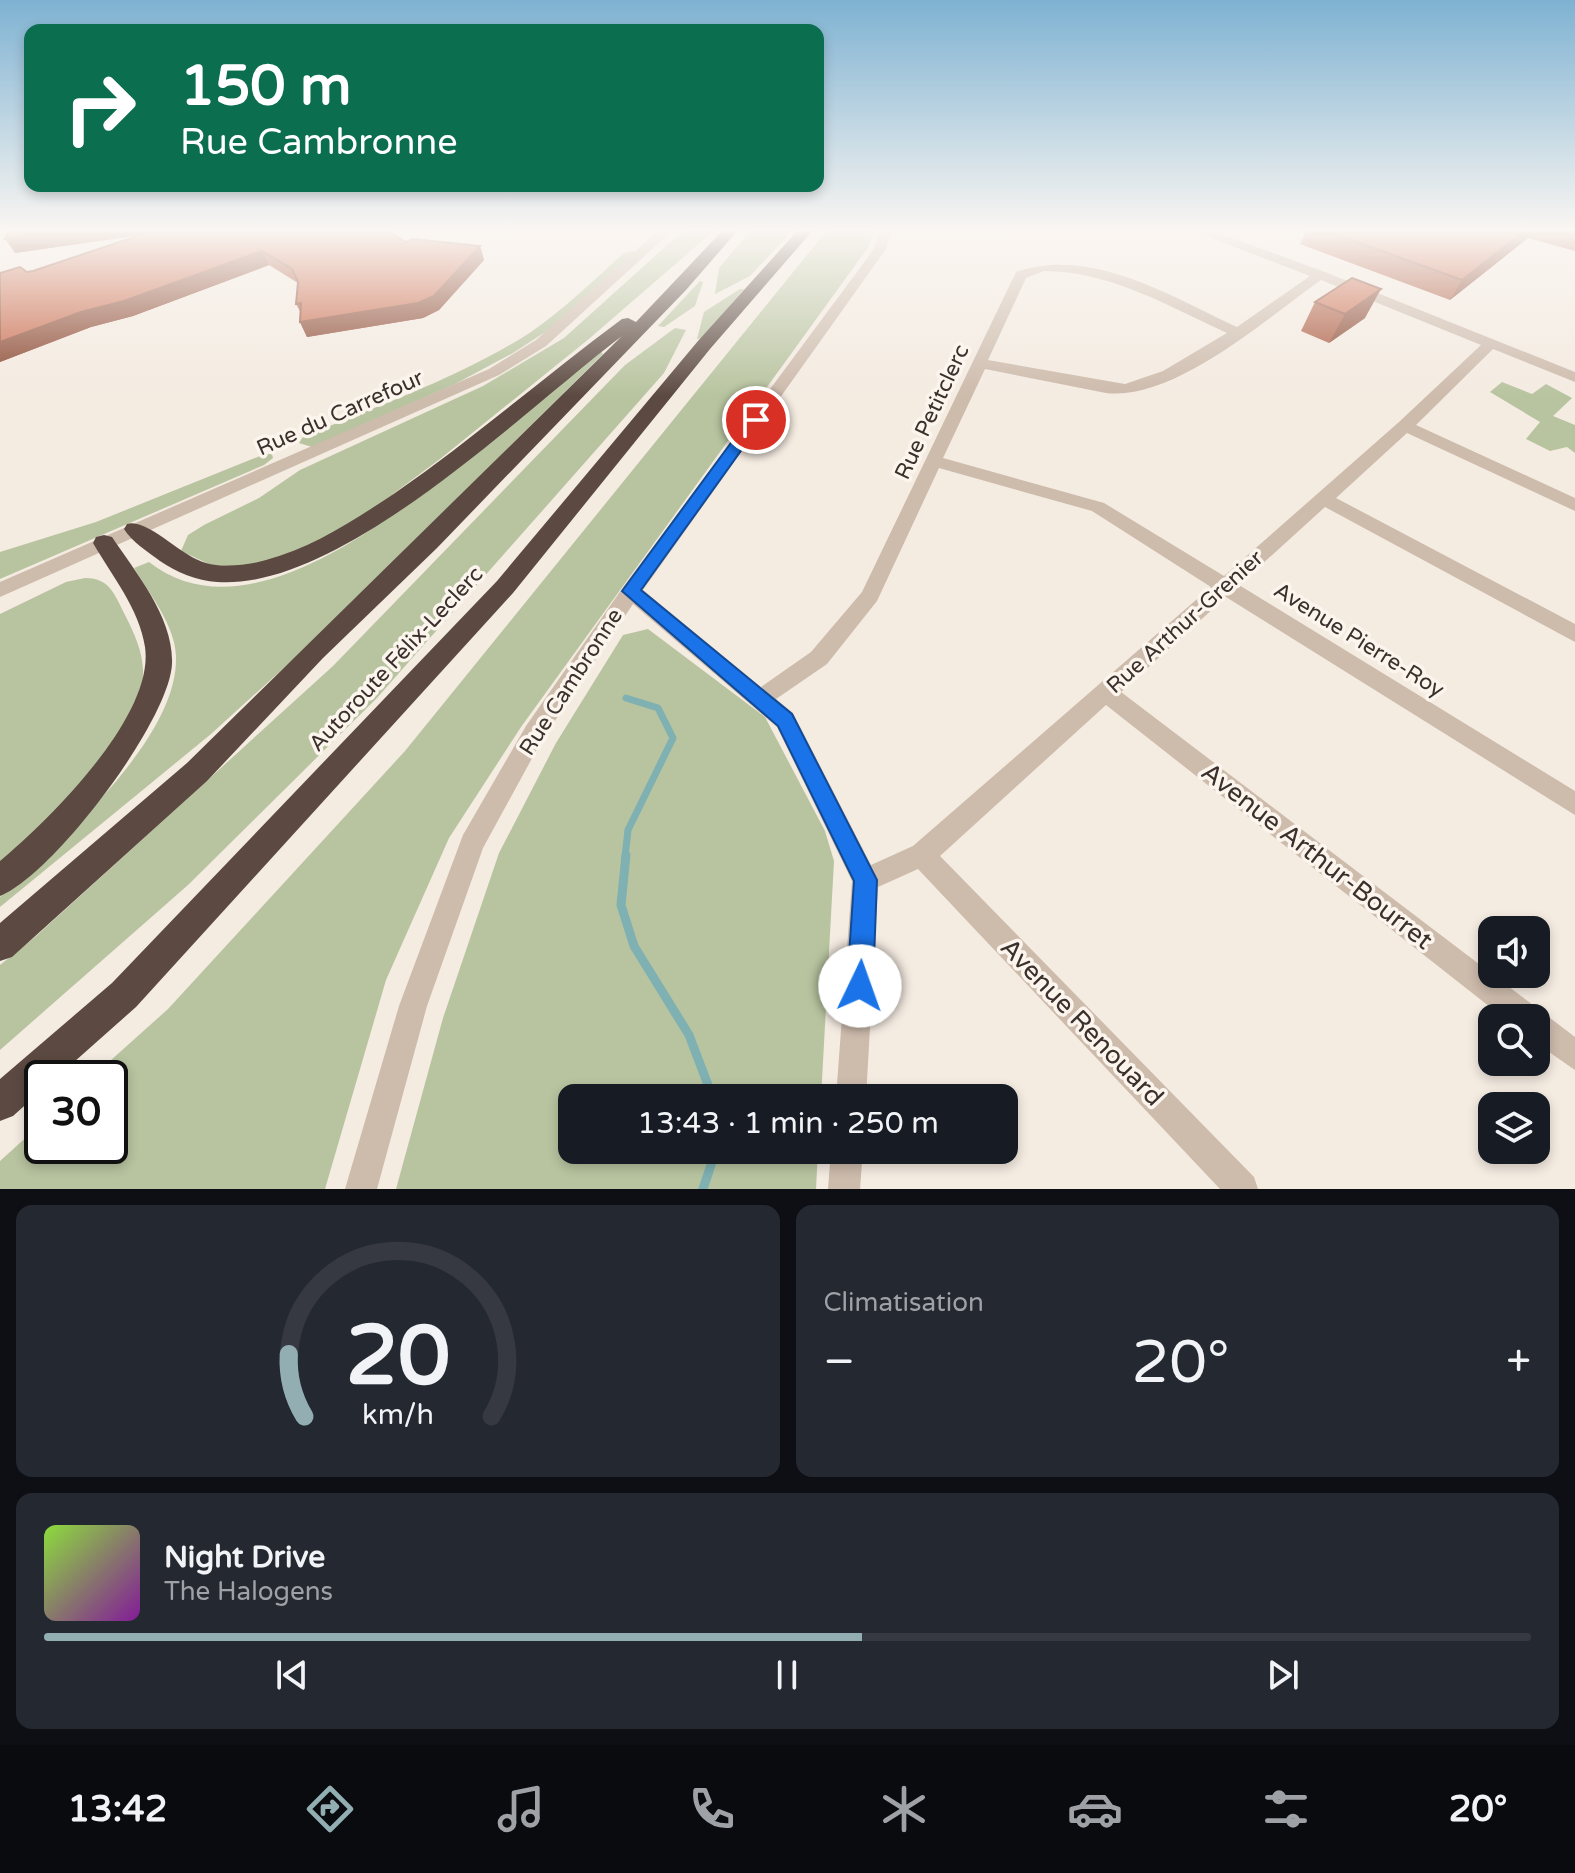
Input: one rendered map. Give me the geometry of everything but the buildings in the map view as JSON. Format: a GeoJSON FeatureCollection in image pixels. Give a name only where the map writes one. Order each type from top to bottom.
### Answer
{"type":"FeatureCollection","features":[{"type":"Feature","properties":{"kind":"highway"},"geometry":{"type":"LineString","coordinates":[[0,945],[197,772],[314,651],[429,542],[682,284]]}},
{"type":"Feature","properties":{"kind":"highway","name":"Autoroute Félix-Leclerc"},"geometry":{"type":"LineString","coordinates":[[0,1103],[124,995],[494,599],[758,284]]}},
{"type":"Feature","properties":{"kind":"highway"},"geometry":{"type":"LineString","coordinates":[[135,529],[170,559],[191,568],[220,574],[256,571],[296,560],[356,528],[434,476],[591,348],[680,287]]}},
{"type":"Feature","properties":{"kind":"highway"},"geometry":{"type":"LineString","coordinates":[[0,881],[85,798],[127,739],[147,703],[159,666],[154,632],[138,596],[104,543]]}},
{"type":"Feature","properties":{"kind":"street","name":"Rue du Carrefour"},"geometry":{"type":"LineString","coordinates":[[0,590],[494,372],[541,343],[606,284]]}},
{"type":"Feature","properties":{"kind":"street","name":"Rue Cambronne"},"geometry":{"type":"LineString","coordinates":[[361,1189],[413,1006],[472,843],[534,733],[631,591],[854,284]]}},
{"type":"Feature","properties":{"kind":"street","name":"Rue Petitclerc"},"geometry":{"type":"LineString","coordinates":[[761,698],[819,658],[870,596],[1016,284]]}},
{"type":"Feature","properties":{"kind":"street","name":"Rue Petitclerc"},"geometry":{"type":"LineString","coordinates":[[1124,284],[1236,332]]}},
{"type":"Feature","properties":{"kind":"street"},"geometry":{"type":"LineString","coordinates":[[979,363],[1125,389],[1162,379],[1306,284]]}},
{"type":"Feature","properties":{"kind":"street"},"geometry":{"type":"LineString","coordinates":[[1344,284],[1575,377]]}},
{"type":"Feature","properties":{"kind":"street","name":"Rue Arthur-Grenier"},"geometry":{"type":"LineString","coordinates":[[865,880],[922,855],[1405,426],[1491,343]]}},
{"type":"Feature","properties":{"kind":"street"},"geometry":{"type":"LineString","coordinates":[[1405,426],[1575,505]]}},
{"type":"Feature","properties":{"kind":"street","name":"Avenue Pierre-Roy"},"geometry":{"type":"LineString","coordinates":[[934,461],[1098,507],[1575,804]]}},
{"type":"Feature","properties":{"kind":"street"},"geometry":{"type":"LineString","coordinates":[[1322,498],[1575,634]]}},
{"type":"Feature","properties":{"kind":"street"},"geometry":{"type":"LineString","coordinates":[[631,591],[785,720],[865,880],[852,1084]]}},
{"type":"Feature","properties":{"kind":"street","name":"Avenue Arthur-Bourret"},"geometry":{"type":"LineString","coordinates":[[1106,693],[1509,1004]]}},
{"type":"Feature","properties":{"kind":"street","name":"Avenue Renouard"},"geometry":{"type":"LineString","coordinates":[[922,855],[1242,1189]]}},
{"type":"Feature","properties":{"kind":"street"},"geometry":{"type":"LineString","coordinates":[[1550,1036],[1575,1055]]}},
{"type":"Feature","properties":{"kind":"street"},"geometry":{"type":"LineString","coordinates":[[844,1189],[846,1164]]}},
{"type":"Feature","properties":{"kind":"green space"},"geometry":{"type":"Polygon","coordinates":[[[589,284],[601,284],[559,323],[513,353],[455,384],[312,447],[299,443],[303,437],[477,363],[531,332],[589,284]]]}},
{"type":"Feature","properties":{"kind":"green space"},"geometry":{"type":"Polygon","coordinates":[[[623,284],[652,284],[440,459],[354,523],[310,547],[258,567],[211,565],[181,551],[188,535],[259,498],[300,470],[483,386],[564,338],[623,284]]]}},
{"type":"Feature","properties":{"kind":"green space"},"geometry":{"type":"Polygon","coordinates":[[[697,284],[702,284],[695,306],[664,327],[658,326],[697,284]]]}},
{"type":"Feature","properties":{"kind":"green space"},"geometry":{"type":"Polygon","coordinates":[[[716,284],[733,284],[715,294],[716,284]]]}},
{"type":"Feature","properties":{"kind":"green space"},"geometry":{"type":"Polygon","coordinates":[[[783,284],[841,284],[521,727],[449,838],[386,980],[325,1189],[0,1189],[0,1161],[24,1139],[24,1164],[128,1164],[128,1060],[111,1060],[168,1009],[405,751],[783,284]]]}},
{"type":"Feature","properties":{"kind":"green space"},"geometry":{"type":"Polygon","coordinates":[[[744,289],[703,338],[697,339],[704,312],[744,289]]]}},
{"type":"Feature","properties":{"kind":"green space"},"geometry":{"type":"Polygon","coordinates":[[[675,328],[686,330],[664,373],[376,699],[188,885],[0,1050],[0,965],[35,937],[333,666],[625,365],[675,328]]]}},
{"type":"Feature","properties":{"kind":"green space"},"geometry":{"type":"Polygon","coordinates":[[[601,351],[603,354],[310,644],[211,734],[0,907],[0,897],[82,819],[137,755],[158,722],[172,688],[175,644],[160,610],[134,568],[149,562],[189,582],[232,586],[276,577],[322,558],[366,533],[407,504],[601,351]]]}},
{"type":"Feature","properties":{"kind":"green space"},"geometry":{"type":"Polygon","coordinates":[[[1502,382],[1532,394],[1546,384],[1572,398],[1553,416],[1575,425],[1575,453],[1567,447],[1550,451],[1526,439],[1540,422],[1490,392],[1502,382]]]}},
{"type":"Feature","properties":{"kind":"green space"},"geometry":{"type":"Polygon","coordinates":[[[265,454],[272,454],[273,458],[264,465],[0,579],[0,552],[96,522],[265,454]]]}},
{"type":"Feature","properties":{"kind":"green space"},"geometry":{"type":"Polygon","coordinates":[[[85,578],[101,581],[111,590],[132,629],[143,669],[140,695],[128,722],[90,775],[0,863],[0,614],[66,582],[85,578]]]}},
{"type":"Feature","properties":{"kind":"green space"},"geometry":{"type":"Polygon","coordinates":[[[648,629],[765,717],[825,831],[834,861],[822,1084],[558,1084],[558,1164],[817,1164],[816,1189],[396,1189],[443,1018],[499,853],[556,743],[623,635],[648,629]]]}},
{"type":"Feature","properties":{"kind":"waterway"},"geometry":{"type":"LineString","coordinates":[[625,857],[628,830],[673,738],[658,708],[626,698]]}},
{"type":"Feature","properties":{"kind":"waterway"},"geometry":{"type":"LineString","coordinates":[[626,855],[621,905],[634,946],[689,1035],[708,1084]]}},
{"type":"Feature","properties":{"kind":"waterway"},"geometry":{"type":"LineString","coordinates":[[703,1189],[711,1164]]}},
{"type":"Feature","properties":{"kind":"route"},"geometry":{"type":"LineString","coordinates":[[756,420],[631,591],[785,720],[865,880],[860,986]]}}]}
